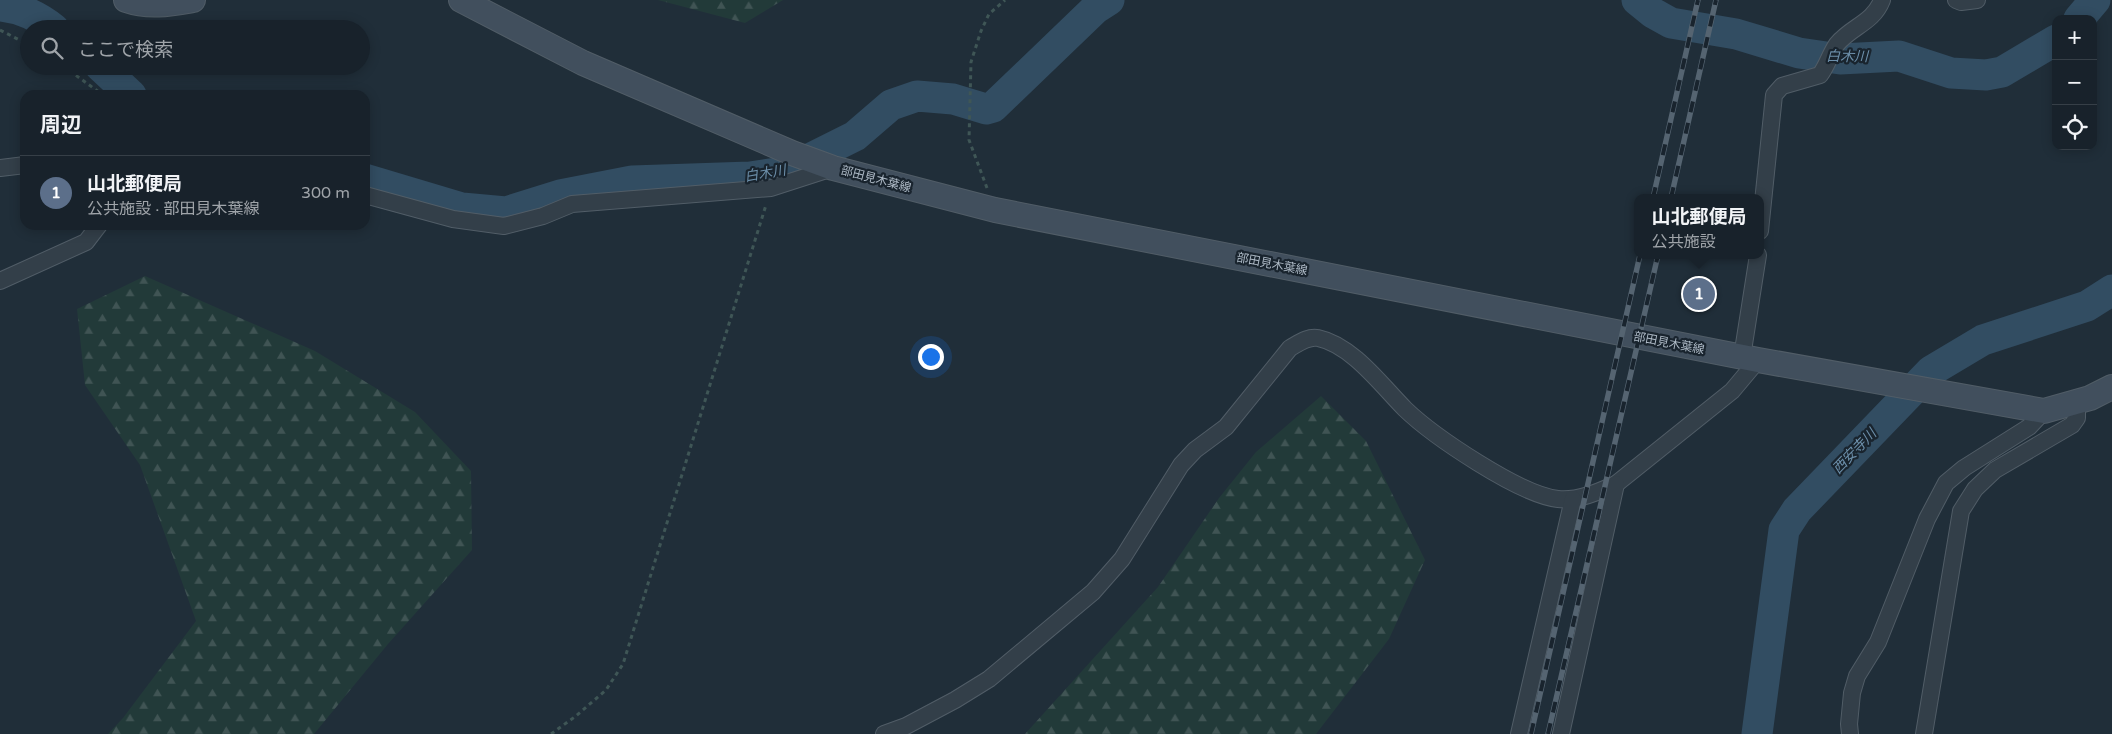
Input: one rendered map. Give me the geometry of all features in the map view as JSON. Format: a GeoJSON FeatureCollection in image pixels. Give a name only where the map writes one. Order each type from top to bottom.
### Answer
{"type":"FeatureCollection","features":[{"type":"Feature","properties":{"kind":"main road"},"geometry":{"type":"LineString","coordinates":[[126,0],[140,5],[168,5],[193,0]]}},
{"type":"Feature","properties":{"kind":"main road","name":"部田見木葉線"},"geometry":{"type":"LineString","coordinates":[[461,0],[583,63],[792,153],[827,165],[995,210],[1750,358],[2044,411],[2090,398],[2112,387]]}},
{"type":"Feature","properties":{"kind":"street"},"geometry":{"type":"LineString","coordinates":[[1764,194],[1774,95],[1782,86],[1820,75],[1836,45],[1872,18],[1882,0]]}},
{"type":"Feature","properties":{"kind":"street"},"geometry":{"type":"LineString","coordinates":[[1956,0],[1961,2],[1977,0]]}},
{"type":"Feature","properties":{"kind":"street"},"geometry":{"type":"LineString","coordinates":[[370,196],[453,219],[504,226],[543,216],[572,204],[771,188],[827,165]]}},
{"type":"Feature","properties":{"kind":"street"},"geometry":{"type":"LineString","coordinates":[[0,168],[20,166]]}},
{"type":"Feature","properties":{"kind":"street"},"geometry":{"type":"LineString","coordinates":[[0,281],[86,242],[95,230]]}},
{"type":"Feature","properties":{"kind":"street"},"geometry":{"type":"LineString","coordinates":[[884,734],[906,726],[947,705],[989,679],[1093,592],[1122,559],[1181,465],[1194,450],[1226,427],[1290,348],[1304,340],[1317,338],[1337,346],[1370,372],[1406,411],[1449,444],[1518,486],[1556,499],[1573,499],[1593,494],[1616,484],[1732,391],[1750,358],[1758,259]]}},
{"type":"Feature","properties":{"kind":"street"},"geometry":{"type":"LineString","coordinates":[[1924,734],[1961,511],[1975,489],[1995,470],[2072,425],[2077,418],[2077,401]]}},
{"type":"Feature","properties":{"kind":"street"},"geometry":{"type":"LineString","coordinates":[[1850,734],[1852,693],[1857,676],[1878,642],[1927,519],[1946,483],[1964,468],[2029,427],[2044,411]]}},
{"type":"Feature","properties":{"kind":"street"},"geometry":{"type":"LineString","coordinates":[[1561,734],[1616,484]]}},
{"type":"Feature","properties":{"kind":"street"},"geometry":{"type":"LineString","coordinates":[[1519,734],[1573,499]]}},
{"type":"Feature","properties":{"kind":"path"},"geometry":{"type":"LineString","coordinates":[[995,210],[969,140],[971,62],[981,31],[989,14],[1005,0]]}},
{"type":"Feature","properties":{"kind":"path"},"geometry":{"type":"LineString","coordinates":[[0,30],[20,40]]}},
{"type":"Feature","properties":{"kind":"path"},"geometry":{"type":"LineString","coordinates":[[75,75],[96,90]]}},
{"type":"Feature","properties":{"kind":"path"},"geometry":{"type":"LineString","coordinates":[[551,734],[576,716],[606,690],[623,664],[771,188]]}},
{"type":"Feature","properties":{"kind":"green space"},"geometry":{"type":"Polygon","coordinates":[[[658,0],[783,0],[745,23],[658,0]]]}},
{"type":"Feature","properties":{"kind":"green space"},"geometry":{"type":"Polygon","coordinates":[[[145,276],[315,351],[415,412],[471,471],[472,550],[388,644],[314,734],[108,734],[123,718],[196,621],[140,465],[85,385],[77,309],[145,276]]]}},
{"type":"Feature","properties":{"kind":"green space"},"geometry":{"type":"Polygon","coordinates":[[[1321,396],[1366,441],[1425,560],[1389,639],[1316,734],[1025,734],[1158,587],[1219,498],[1256,452],[1321,396]]]}},
{"type":"Feature","properties":{"kind":"waterway","name":"白木川"},"geometry":{"type":"LineString","coordinates":[[370,180],[462,208],[506,212],[560,195],[632,181],[750,177],[783,172],[855,136],[891,105],[917,96],[953,99],[986,109],[993,107],[1095,9],[1109,0]]}},
{"type":"Feature","properties":{"kind":"waterway","name":"白木川"},"geometry":{"type":"LineString","coordinates":[[1637,0],[1653,13],[1671,23],[1736,34],[1799,53],[1840,59],[1899,56],[1951,73],[1986,75],[2002,72],[2052,42]]}},
{"type":"Feature","properties":{"kind":"waterway","name":"白木川"},"geometry":{"type":"LineString","coordinates":[[2082,15],[2095,0]]}},
{"type":"Feature","properties":{"kind":"waterway","name":"白木川"},"geometry":{"type":"LineString","coordinates":[[0,6],[29,13],[42,20]]}},
{"type":"Feature","properties":{"kind":"waterway","name":"白木川"},"geometry":{"type":"LineString","coordinates":[[110,75],[126,90]]}},
{"type":"Feature","properties":{"kind":"waterway","name":"西安寺川"},"geometry":{"type":"LineString","coordinates":[[1757,734],[1784,530],[1797,510],[1931,371],[1983,340],[2087,306],[2112,290]]}},
{"type":"Feature","properties":{"kind":"railway"},"geometry":{"type":"LineString","coordinates":[[1654,194],[1698,0]]}},
{"type":"Feature","properties":{"kind":"railway"},"geometry":{"type":"LineString","coordinates":[[1672,194],[1716,0]]}},
{"type":"Feature","properties":{"kind":"railway"},"geometry":{"type":"LineString","coordinates":[[1531,734],[1639,259]]}},
{"type":"Feature","properties":{"kind":"railway"},"geometry":{"type":"LineString","coordinates":[[1548,734],[1657,259]]}},
{"type":"Feature","properties":{"kind":"place","name":"山北郵便局"},"geometry":{"type":"Point","coordinates":[1699,294]}}]}
